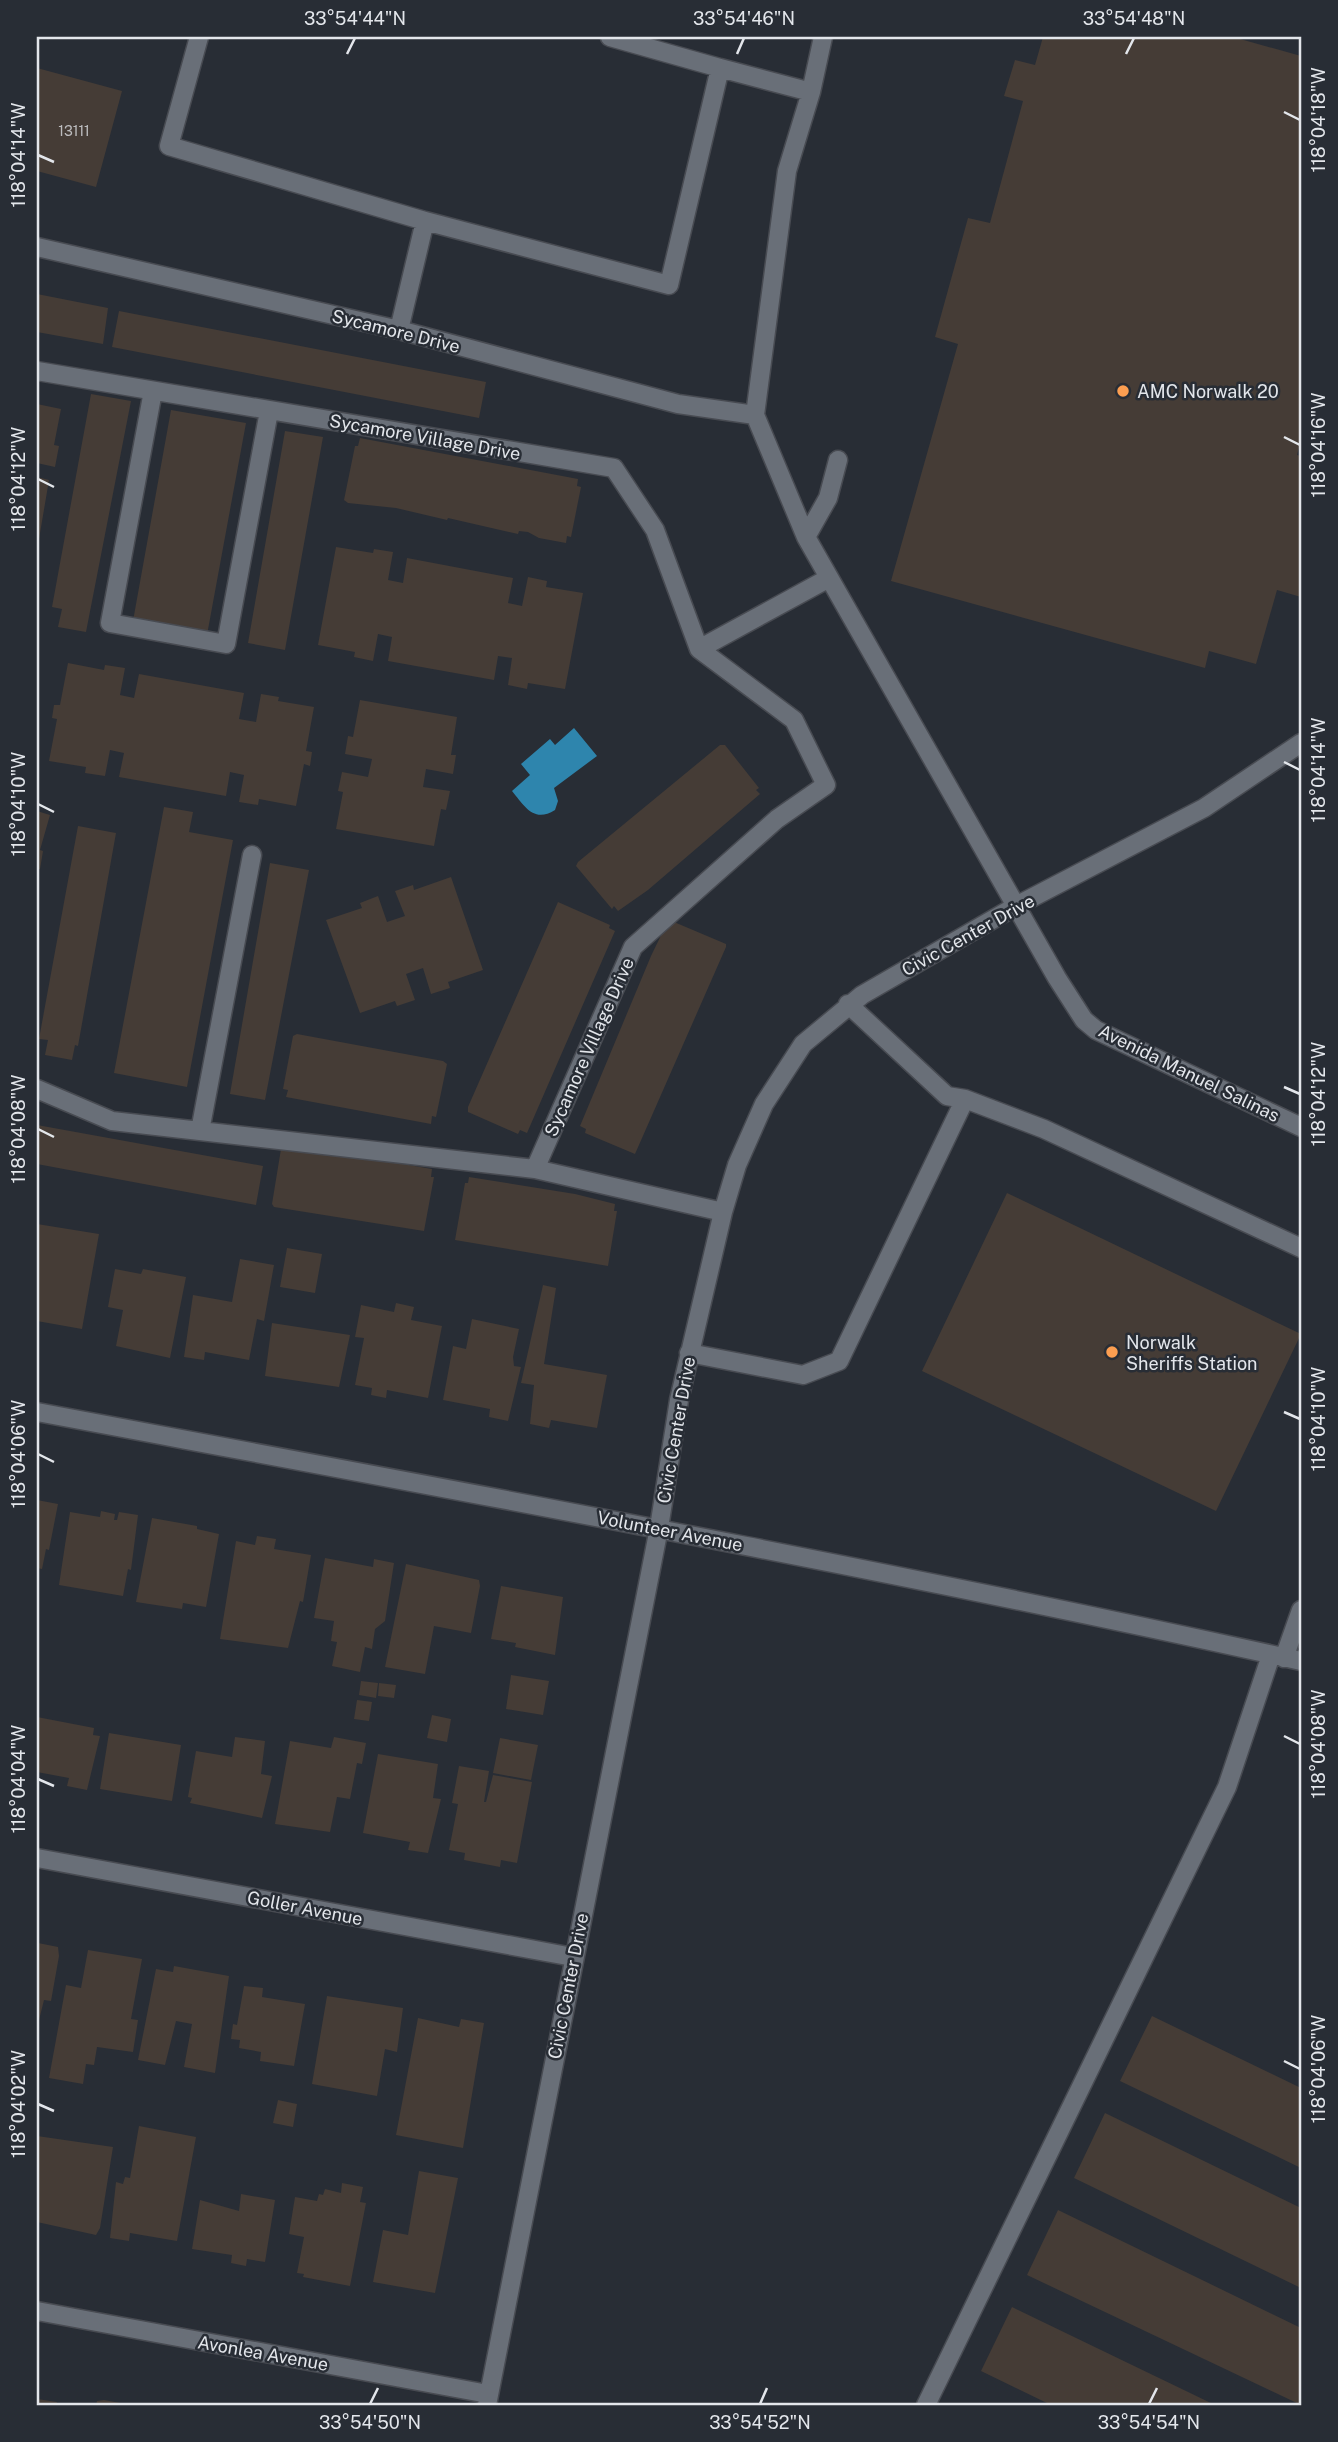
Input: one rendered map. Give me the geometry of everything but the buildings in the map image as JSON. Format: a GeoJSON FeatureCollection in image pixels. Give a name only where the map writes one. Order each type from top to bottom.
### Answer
{"type":"FeatureCollection","features":[{"type":"Feature","properties":{"kind":"street"},"geometry":{"type":"LineString","coordinates":[[199,37],[169,146],[425,221],[669,285],[720,68]]}},
{"type":"Feature","properties":{"kind":"street"},"geometry":{"type":"LineString","coordinates":[[610,37],[811,92]]}},
{"type":"Feature","properties":{"kind":"street"},"geometry":{"type":"LineString","coordinates":[[755,415],[787,171],[811,92],[823,37]]}},
{"type":"Feature","properties":{"kind":"street"},"geometry":{"type":"LineString","coordinates":[[399,330],[425,221]]}},
{"type":"Feature","properties":{"kind":"street","name":"Sycamore Drive"},"geometry":{"type":"LineString","coordinates":[[37,247],[399,330],[678,404],[755,415]]}},
{"type":"Feature","properties":{"kind":"street","name":"Sycamore Village Drive"},"geometry":{"type":"LineString","coordinates":[[37,371],[614,468],[655,530],[699,649],[794,720],[826,785],[777,819],[633,947],[536,1169]]}},
{"type":"Feature","properties":{"kind":"street"},"geometry":{"type":"LineString","coordinates":[[153,391],[110,623],[226,645],[269,411]]}},
{"type":"Feature","properties":{"kind":"street","name":"Avenida Manuel Salinas"},"geometry":{"type":"LineString","coordinates":[[755,415],[807,537],[829,578],[1072,1004],[1090,1025],[1301,1127]]}},
{"type":"Feature","properties":{"kind":"street"},"geometry":{"type":"LineString","coordinates":[[807,537],[828,498],[838,460]]}},
{"type":"Feature","properties":{"kind":"street"},"geometry":{"type":"LineString","coordinates":[[699,649],[829,578]]}},
{"type":"Feature","properties":{"kind":"street","name":"Civic Center Drive"},"geometry":{"type":"LineString","coordinates":[[488,2400],[659,1528],[690,1353],[723,1212],[737,1165],[764,1104],[803,1044],[848,1004],[1016,906],[1204,807],[1301,743]]}},
{"type":"Feature","properties":{"kind":"street"},"geometry":{"type":"LineString","coordinates":[[200,1131],[252,855]]}},
{"type":"Feature","properties":{"kind":"street"},"geometry":{"type":"LineString","coordinates":[[848,1004],[947,1096],[965,1099],[1044,1129],[1301,1248]]}},
{"type":"Feature","properties":{"kind":"street"},"geometry":{"type":"LineString","coordinates":[[37,1089],[112,1121],[536,1169],[723,1212]]}},
{"type":"Feature","properties":{"kind":"street"},"geometry":{"type":"LineString","coordinates":[[690,1353],[803,1374],[839,1361],[965,1099]]}},
{"type":"Feature","properties":{"kind":"street","name":"Volunteer Avenue"},"geometry":{"type":"LineString","coordinates":[[37,1412],[659,1528],[1286,1658]]}},
{"type":"Feature","properties":{"kind":"street"},"geometry":{"type":"LineString","coordinates":[[926,2405],[1227,1787],[1286,1658],[1301,1610]]}},
{"type":"Feature","properties":{"kind":"street","name":"Goller Avenue"},"geometry":{"type":"LineString","coordinates":[[37,1858],[573,1957]]}},
{"type":"Feature","properties":{"kind":"street","name":"Avonlea Avenue"},"geometry":{"type":"LineString","coordinates":[[37,2311],[488,2400]]}},
{"type":"Feature","properties":{"kind":"water"},"geometry":{"type":"Polygon","coordinates":[[[574,728],[597,756],[554,788],[558,801],[555,810],[548,814],[536,814],[512,791],[530,775],[521,764],[550,739],[555,745],[574,728]]]}},
{"type":"Feature","properties":{"kind":"place","name":"AMC Norwalk 20"},"geometry":{"type":"Point","coordinates":[1123,391]}},
{"type":"Feature","properties":{"kind":"place","name":"Norwalk Sheriffs Station"},"geometry":{"type":"Point","coordinates":[1112,1352]}}]}
